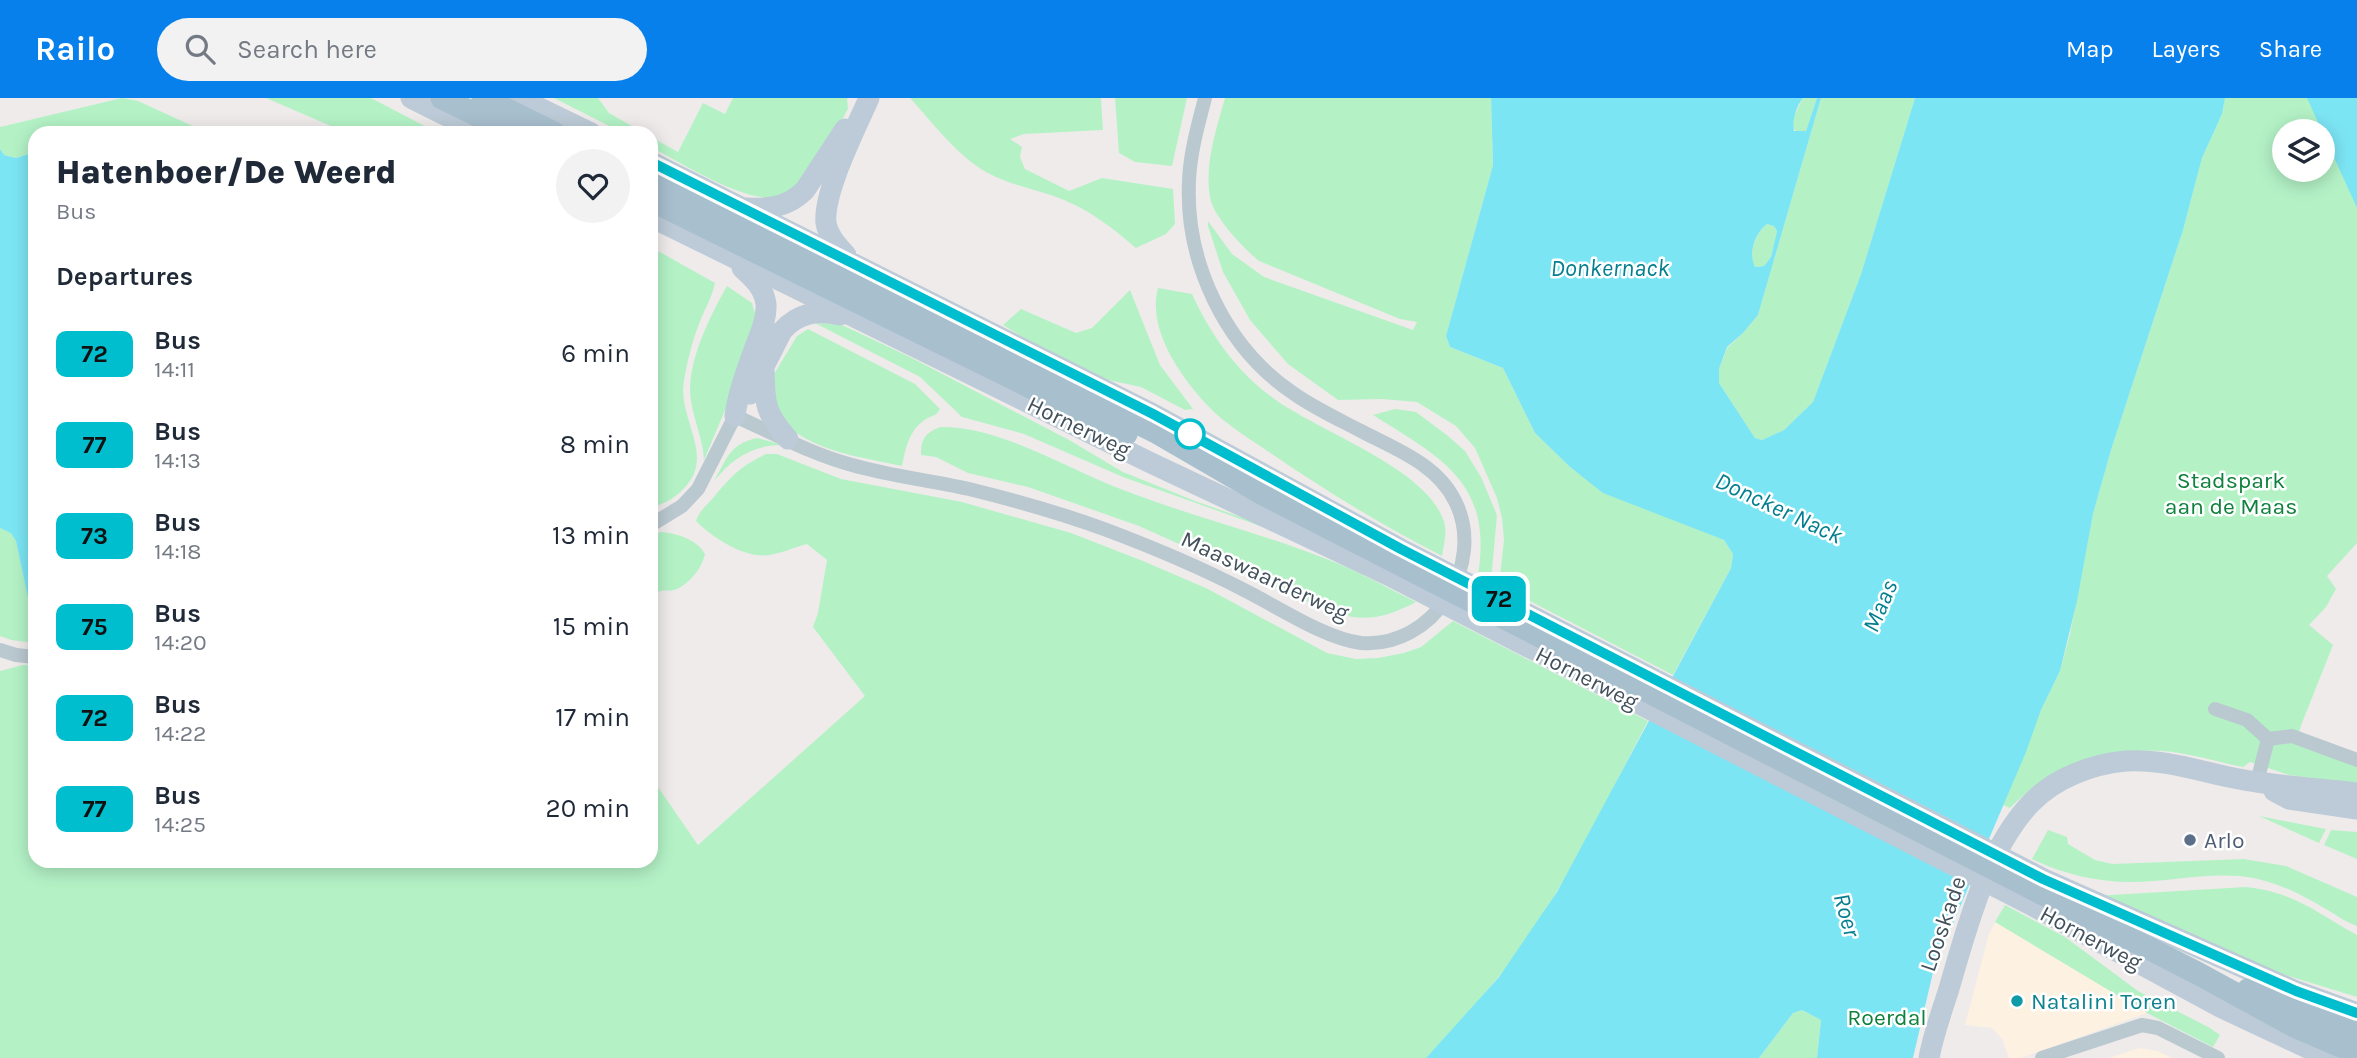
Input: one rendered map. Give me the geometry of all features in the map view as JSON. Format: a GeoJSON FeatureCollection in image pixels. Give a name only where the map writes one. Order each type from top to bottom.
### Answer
{"type":"FeatureCollection","features":[{"type":"Feature","properties":{"kind":"main road"},"geometry":{"type":"LineString","coordinates":[[411,98],[467,126]]}},
{"type":"Feature","properties":{"kind":"main road"},"geometry":{"type":"LineString","coordinates":[[442,98],[500,126]]}},
{"type":"Feature","properties":{"kind":"main road"},"geometry":{"type":"LineString","coordinates":[[483,98],[540,126]]}},
{"type":"Feature","properties":{"kind":"main road"},"geometry":{"type":"LineString","coordinates":[[519,98],[577,126]]}},
{"type":"Feature","properties":{"kind":"main road"},"geometry":{"type":"LineString","coordinates":[[745,208],[776,207],[797,198],[867,98]]}},
{"type":"Feature","properties":{"kind":"main road"},"geometry":{"type":"LineString","coordinates":[[852,262],[829,233],[827,202],[867,98]]}},
{"type":"Feature","properties":{"kind":"main road","name":"Hornerweg"},"geometry":{"type":"LineString","coordinates":[[658,165],[1153,414],[1394,562]]}},
{"type":"Feature","properties":{"kind":"main road","name":"Hornerweg"},"geometry":{"type":"LineString","coordinates":[[658,183],[1158,433],[1263,495],[2199,975],[2282,1021],[2357,1053]]}},
{"type":"Feature","properties":{"kind":"main road","name":"Hornerweg"},"geometry":{"type":"LineString","coordinates":[[658,203],[1148,446],[1263,495]]}},
{"type":"Feature","properties":{"kind":"main road","name":"Hornerweg"},"geometry":{"type":"LineString","coordinates":[[658,221],[856,318],[1394,562]]}},
{"type":"Feature","properties":{"kind":"main road"},"geometry":{"type":"LineString","coordinates":[[724,254],[755,280],[763,292],[766,305],[763,324],[737,397],[735,416]]}},
{"type":"Feature","properties":{"kind":"main road"},"geometry":{"type":"LineString","coordinates":[[735,416],[746,402],[782,331],[795,318],[817,312],[856,318]]}},
{"type":"Feature","properties":{"kind":"main road"},"geometry":{"type":"LineString","coordinates":[[764,366],[768,411],[788,439]]}},
{"type":"Feature","properties":{"kind":"main road","name":"Looskade"},"geometry":{"type":"LineString","coordinates":[[1929,1058],[1967,927],[1991,867],[2020,816],[2042,794],[2063,780],[2083,770],[2129,761],[2166,764],[2257,782],[2357,793]]}},
{"type":"Feature","properties":{"kind":"main road","name":"Looskade"},"geometry":{"type":"LineString","coordinates":[[2257,782],[2289,799],[2357,809]]}},
{"type":"Feature","properties":{"kind":"main road","name":"Hornerweg"},"geometry":{"type":"LineString","coordinates":[[2037,893],[2355,1016]]}},
{"type":"Feature","properties":{"kind":"main road","name":"Hornerweg"},"geometry":{"type":"LineString","coordinates":[[2037,893],[2222,1008],[2329,1058]]}},
{"type":"Feature","properties":{"kind":"main road","name":"Hornerweg"},"geometry":{"type":"LineString","coordinates":[[2199,975],[2355,1016]]}},
{"type":"Feature","properties":{"kind":"street","name":"Maaswaarderweg"},"geometry":{"type":"LineString","coordinates":[[735,416],[853,466],[968,489],[1103,529],[1182,561],[1349,641],[1363,643],[1388,640],[1423,625],[1440,608],[1458,577],[1464,543],[1459,509],[1448,489],[1429,469],[1307,402],[1278,382],[1259,364],[1227,323],[1204,276],[1191,232],[1189,181],[1194,141],[1205,98]]}},
{"type":"Feature","properties":{"kind":"street"},"geometry":{"type":"LineString","coordinates":[[658,520],[682,506],[698,489],[735,416]]}},
{"type":"Feature","properties":{"kind":"street"},"geometry":{"type":"LineString","coordinates":[[0,650],[28,656]]}},
{"type":"Feature","properties":{"kind":"street"},"geometry":{"type":"LineString","coordinates":[[2215,709],[2247,720],[2268,739],[2292,736],[2357,761]]}},
{"type":"Feature","properties":{"kind":"street"},"geometry":{"type":"LineString","coordinates":[[2257,782],[2268,739]]}},
{"type":"Feature","properties":{"kind":"street"},"geometry":{"type":"LineString","coordinates":[[2042,1058],[2142,1025],[2158,1028],[2218,1058]]}},
{"type":"Feature","properties":{"kind":"shaded area"},"geometry":{"type":"Polygon","coordinates":[[[1995,922],[2147,1013],[2021,1058],[2009,1058],[2002,1039],[1992,1028],[1965,1025],[1989,934],[1995,922]]]}},
{"type":"Feature","properties":{"kind":"shaded area"},"geometry":{"type":"Polygon","coordinates":[[[2139,1048],[2157,1051],[2172,1058],[2109,1058],[2139,1048]]]}},
{"type":"Feature","properties":{"kind":"green space"},"geometry":{"type":"Polygon","coordinates":[[[122,98],[138,101],[193,126],[28,126],[28,154],[16,158],[4,155],[0,149],[0,127],[122,98]]]}},
{"type":"Feature","properties":{"kind":"green space"},"geometry":{"type":"Polygon","coordinates":[[[266,98],[371,98],[425,126],[331,126],[266,98]]]}},
{"type":"Feature","properties":{"kind":"green space"},"geometry":{"type":"Polygon","coordinates":[[[554,98],[598,98],[609,113],[632,126],[609,126],[554,98]]]}},
{"type":"Feature","properties":{"kind":"green space"},"geometry":{"type":"Polygon","coordinates":[[[733,98],[847,98],[848,109],[803,180],[785,195],[772,198],[755,196],[717,182],[658,151],[658,141],[678,152],[703,103],[725,114],[733,98]]]}},
{"type":"Feature","properties":{"kind":"green space"},"geometry":{"type":"Polygon","coordinates":[[[910,98],[1101,98],[1103,130],[1024,134],[1010,139],[1022,147],[1020,157],[1025,169],[1069,191],[1102,178],[1173,189],[1175,224],[1166,234],[1136,248],[1102,221],[1074,204],[1006,181],[977,166],[946,139],[910,98]]]}},
{"type":"Feature","properties":{"kind":"green space"},"geometry":{"type":"Polygon","coordinates":[[[1115,98],[1187,98],[1172,166],[1135,162],[1119,153],[1115,98]]]}},
{"type":"Feature","properties":{"kind":"green space"},"geometry":{"type":"Polygon","coordinates":[[[1225,98],[1491,98],[1493,165],[1446,336],[1450,347],[1503,368],[1535,433],[1570,467],[1603,492],[1724,540],[1733,554],[1731,568],[1673,675],[1499,585],[1504,540],[1497,498],[1475,448],[1456,426],[1417,402],[1382,399],[1338,400],[1288,364],[1250,320],[1223,272],[1208,221],[1232,254],[1264,277],[1413,330],[1417,322],[1400,319],[1259,261],[1231,233],[1214,208],[1209,188],[1212,149],[1225,98]]]}},
{"type":"Feature","properties":{"kind":"green space"},"geometry":{"type":"Polygon","coordinates":[[[1803,98],[1817,98],[1806,131],[1798,133],[1793,128],[1794,116],[1803,98]]]}},
{"type":"Feature","properties":{"kind":"green space"},"geometry":{"type":"Polygon","coordinates":[[[1821,98],[1915,98],[1861,274],[1813,402],[1784,430],[1762,440],[1755,438],[1719,383],[1719,369],[1727,348],[1758,315],[1821,98]]]}},
{"type":"Feature","properties":{"kind":"green space","name":"Stadspark aan de Maas"},"geometry":{"type":"Polygon","coordinates":[[[2225,98],[2309,98],[2319,119],[2272,119],[2272,182],[2335,182],[2335,155],[2357,203],[2357,543],[2327,576],[2336,589],[2326,607],[2309,625],[2333,645],[2300,728],[2298,744],[2357,767],[2357,784],[2289,775],[2250,762],[2243,767],[2173,752],[2119,752],[2099,756],[2061,770],[2043,780],[2010,808],[2003,805],[2041,710],[2060,671],[2070,634],[2093,514],[2111,450],[2183,230],[2202,158],[2222,114],[2225,98]]]}},
{"type":"Feature","properties":{"kind":"green space"},"geometry":{"type":"Polygon","coordinates":[[[1767,224],[1774,226],[1777,231],[1771,257],[1764,266],[1754,267],[1754,244],[1767,224]]]}},
{"type":"Feature","properties":{"kind":"green space"},"geometry":{"type":"Polygon","coordinates":[[[658,251],[715,283],[694,338],[684,381],[685,408],[697,460],[687,485],[658,505],[658,251]]]}},
{"type":"Feature","properties":{"kind":"green space"},"geometry":{"type":"Polygon","coordinates":[[[727,286],[752,303],[756,317],[736,384],[704,460],[690,387],[700,341],[727,286]]]}},
{"type":"Feature","properties":{"kind":"green space"},"geometry":{"type":"Polygon","coordinates":[[[1158,288],[1192,294],[1207,324],[1236,364],[1273,398],[1368,452],[1415,483],[1432,500],[1443,519],[1445,532],[1442,556],[1334,495],[1230,426],[1215,413],[1187,381],[1168,351],[1157,320],[1158,288]]]}},
{"type":"Feature","properties":{"kind":"green space"},"geometry":{"type":"Polygon","coordinates":[[[1130,290],[1160,365],[1193,409],[1185,410],[1141,387],[1099,378],[1057,358],[1003,325],[1021,309],[1076,333],[1092,328],[1130,290]]]}},
{"type":"Feature","properties":{"kind":"green space"},"geometry":{"type":"Polygon","coordinates":[[[815,323],[842,325],[910,357],[1069,440],[1123,472],[1303,539],[1302,541],[1123,477],[1024,434],[962,417],[920,377],[815,323]]]}},
{"type":"Feature","properties":{"kind":"green space"},"geometry":{"type":"Polygon","coordinates":[[[808,329],[915,384],[940,409],[920,423],[912,434],[902,466],[820,445],[791,429],[778,418],[774,374],[797,336],[808,329]]]}},
{"type":"Feature","properties":{"kind":"green space"},"geometry":{"type":"Polygon","coordinates":[[[1395,409],[1416,412],[1448,436],[1465,451],[1481,477],[1497,515],[1491,581],[1478,575],[1481,543],[1477,517],[1469,495],[1457,476],[1420,445],[1373,415],[1395,409]]]}},
{"type":"Feature","properties":{"kind":"green space"},"geometry":{"type":"Polygon","coordinates":[[[940,427],[963,429],[1011,441],[1126,491],[1339,564],[1416,602],[1376,617],[1333,613],[1139,526],[1028,487],[968,473],[936,457],[921,455],[925,437],[940,427]]]}},
{"type":"Feature","properties":{"kind":"green space"},"geometry":{"type":"Polygon","coordinates":[[[757,438],[783,445],[762,447],[744,454],[714,481],[735,448],[757,438]]]}},
{"type":"Feature","properties":{"kind":"green space"},"geometry":{"type":"Polygon","coordinates":[[[766,454],[777,454],[841,479],[962,502],[1071,533],[1208,589],[1327,653],[1356,659],[1404,653],[1421,647],[1453,621],[1648,721],[1587,837],[1538,922],[1475,1005],[1426,1058],[0,1058],[0,671],[28,665],[28,868],[658,868],[658,787],[698,845],[865,696],[813,627],[827,560],[807,544],[770,555],[750,554],[720,540],[696,521],[703,508],[731,478],[766,454]]]}},
{"type":"Feature","properties":{"kind":"green space"},"geometry":{"type":"Polygon","coordinates":[[[0,528],[12,533],[16,541],[28,598],[28,642],[0,636],[0,528]]]}},
{"type":"Feature","properties":{"kind":"green space"},"geometry":{"type":"Polygon","coordinates":[[[658,533],[686,538],[697,544],[705,554],[691,579],[677,589],[658,592],[658,533]]]}},
{"type":"Feature","properties":{"kind":"green space"},"geometry":{"type":"Polygon","coordinates":[[[2259,816],[2326,829],[2319,843],[2259,816]]]}},
{"type":"Feature","properties":{"kind":"green space"},"geometry":{"type":"Polygon","coordinates":[[[2048,830],[2067,837],[2068,844],[2095,860],[2112,864],[2244,859],[2286,866],[2357,897],[2357,926],[2294,892],[2273,883],[2250,878],[2212,876],[2119,882],[2068,873],[2032,859],[2048,830]]]}},
{"type":"Feature","properties":{"kind":"green space"},"geometry":{"type":"Polygon","coordinates":[[[2331,830],[2357,832],[2357,859],[2324,845],[2331,830]]]}},
{"type":"Feature","properties":{"kind":"green space"},"geometry":{"type":"Polygon","coordinates":[[[2246,887],[2292,899],[2357,935],[2357,997],[2269,970],[2094,896],[2246,887]]]}},
{"type":"Feature","properties":{"kind":"green space"},"geometry":{"type":"Polygon","coordinates":[[[2005,905],[2065,937],[2138,991],[2210,1028],[2220,1035],[2213,1047],[2147,1013],[1995,922],[2005,905]]]}},
{"type":"Feature","properties":{"kind":"green space"},"geometry":{"type":"Polygon","coordinates":[[[1802,1010],[1821,1020],[1817,1058],[1759,1058],[1793,1013],[1802,1010]]]}},
{"type":"Feature","properties":{"kind":"water"},"geometry":{"type":"Polygon","coordinates":[[[1491,98],[1803,98],[1795,114],[1794,131],[1806,131],[1817,98],[1821,98],[1758,315],[1727,347],[1719,369],[1719,383],[1755,438],[1762,440],[1784,430],[1813,402],[1861,274],[1915,98],[2225,98],[2222,114],[2202,158],[2183,230],[2111,450],[2093,514],[2077,601],[2060,671],[2041,710],[2026,752],[1934,968],[1913,1058],[1817,1058],[1821,1020],[1802,1010],[1793,1013],[1759,1058],[1426,1058],[1499,977],[1557,892],[1731,568],[1733,554],[1724,540],[1603,493],[1570,467],[1535,433],[1503,368],[1450,347],[1446,336],[1493,165],[1491,98]],[[1767,224],[1756,238],[1752,256],[1755,267],[1764,266],[1771,257],[1777,231],[1774,226],[1767,224]]]}},
{"type":"Feature","properties":{"kind":"water"},"geometry":{"type":"Polygon","coordinates":[[[2307,98],[2357,98],[2357,208],[2335,160],[2335,119],[2317,119],[2307,98]]]}},
{"type":"Feature","properties":{"kind":"water"},"geometry":{"type":"Polygon","coordinates":[[[0,149],[4,155],[16,158],[28,154],[28,598],[16,541],[11,533],[0,528],[0,149]]]}},
{"type":"Feature","properties":{"kind":"bus line","name":"72"},"geometry":{"type":"LineString","coordinates":[[658,165],[1153,414],[1401,549],[2043,879],[2296,991],[2357,1013]]}},
{"type":"Feature","properties":{"kind":"place","name":"Arlo"},"geometry":{"type":"Point","coordinates":[2190,840]}},
{"type":"Feature","properties":{"kind":"place","name":"Natalini Toren"},"geometry":{"type":"Point","coordinates":[2017,1001]}},
{"type":"Feature","properties":{"kind":"water label","name":"Donkernack"},"geometry":{"type":"Point","coordinates":[1610,268]}},
{"type":"Feature","properties":{"kind":"water label","name":"Doncker Nack"},"geometry":{"type":"Point","coordinates":[1779,508]}},
{"type":"Feature","properties":{"kind":"water label","name":"Maas"},"geometry":{"type":"Point","coordinates":[1880,606]}},
{"type":"Feature","properties":{"kind":"water label","name":"Roer"},"geometry":{"type":"Point","coordinates":[1847,915]}},
{"type":"Feature","properties":{"kind":"park label","name":"Roerdal"},"geometry":{"type":"Point","coordinates":[1887,1017]}}]}
